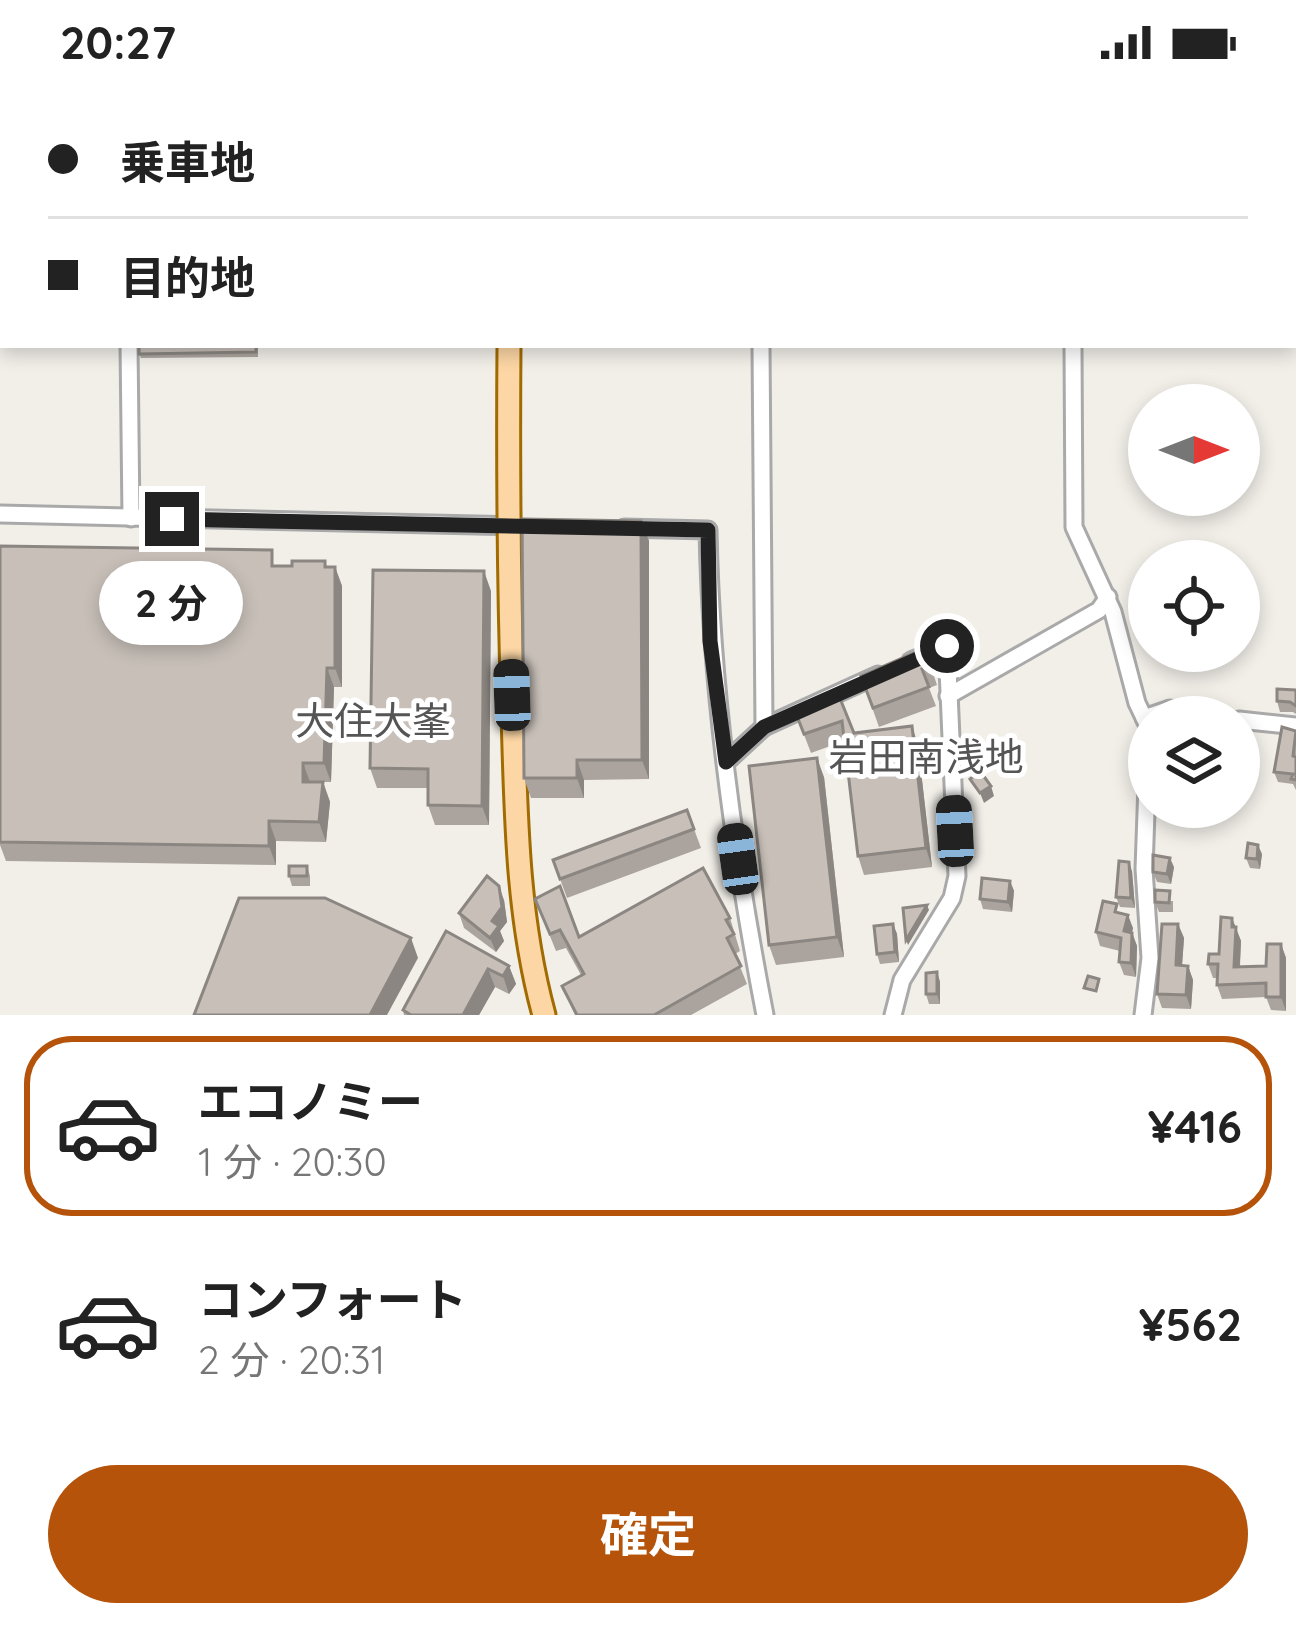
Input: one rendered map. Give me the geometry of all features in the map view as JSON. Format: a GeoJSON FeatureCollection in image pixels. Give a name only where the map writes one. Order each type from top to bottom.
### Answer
{"type":"FeatureCollection","features":[{"type":"Feature","properties":{"kind":"main road"},"geometry":{"type":"LineString","coordinates":[[509,348],[507,526],[517,864],[524,925],[544,1015]]}},
{"type":"Feature","properties":{"kind":"street"},"geometry":{"type":"LineString","coordinates":[[129,348],[131,518]]}},
{"type":"Feature","properties":{"kind":"street"},"geometry":{"type":"LineString","coordinates":[[761,348],[764,727]]}},
{"type":"Feature","properties":{"kind":"street"},"geometry":{"type":"LineString","coordinates":[[1073,348],[1074,527],[1108,597],[1137,696]]}},
{"type":"Feature","properties":{"kind":"street"},"geometry":{"type":"LineString","coordinates":[[0,514],[531,526]]}},
{"type":"Feature","properties":{"kind":"street"},"geometry":{"type":"LineString","coordinates":[[602,528],[708,530],[710,641],[750,938],[765,1015]]}},
{"type":"Feature","properties":{"kind":"street"},"geometry":{"type":"LineString","coordinates":[[948,696],[1099,610],[1108,597]]}},
{"type":"Feature","properties":{"kind":"street"},"geometry":{"type":"LineString","coordinates":[[726,762],[764,727],[947,646],[957,876],[952,898],[902,980],[892,1015]]}},
{"type":"Feature","properties":{"kind":"street"},"geometry":{"type":"LineString","coordinates":[[1260,723],[1296,727]]}},
{"type":"Feature","properties":{"kind":"street"},"geometry":{"type":"LineString","coordinates":[[1143,1015],[1150,958],[1145,828]]}},
{"type":"Feature","properties":{"kind":"building"},"geometry":{"type":"Polygon","coordinates":[[[139,348],[256,348],[256,352],[139,354],[139,348]]]}},
{"type":"Feature","properties":{"kind":"building"},"geometry":{"type":"Polygon","coordinates":[[[522,519],[641,521],[642,760],[577,760],[577,778],[524,778],[522,519]]]}},
{"type":"Feature","properties":{"kind":"building"},"geometry":{"type":"Polygon","coordinates":[[[0,546],[272,550],[272,566],[325,561],[325,567],[335,567],[335,668],[327,668],[324,763],[303,763],[303,782],[323,782],[319,822],[269,821],[269,846],[0,842],[0,546]]]}},
{"type":"Feature","properties":{"kind":"building"},"geometry":{"type":"Polygon","coordinates":[[[373,570],[484,571],[482,806],[428,805],[428,769],[370,768],[373,570]]]}},
{"type":"Feature","properties":{"kind":"building"},"geometry":{"type":"Polygon","coordinates":[[[925,648],[930,667],[922,669],[929,687],[873,708],[861,676],[925,648]]]}},
{"type":"Feature","properties":{"kind":"building"},"geometry":{"type":"Polygon","coordinates":[[[1277,689],[1296,690],[1296,706],[1277,701],[1277,689]]]}},
{"type":"Feature","properties":{"kind":"building"},"geometry":{"type":"Polygon","coordinates":[[[837,691],[854,733],[912,726],[926,848],[858,856],[842,721],[804,734],[795,711],[837,691]]]}},
{"type":"Feature","properties":{"kind":"building"},"geometry":{"type":"Polygon","coordinates":[[[1282,727],[1296,731],[1296,780],[1291,779],[1293,774],[1274,772],[1282,727]]]}},
{"type":"Feature","properties":{"kind":"building"},"geometry":{"type":"Polygon","coordinates":[[[817,758],[837,937],[769,945],[749,766],[817,758]]]}},
{"type":"Feature","properties":{"kind":"building"},"geometry":{"type":"Polygon","coordinates":[[[980,771],[991,786],[980,793],[970,779],[980,771]]]}},
{"type":"Feature","properties":{"kind":"building"},"geometry":{"type":"Polygon","coordinates":[[[687,810],[694,829],[560,879],[553,860],[687,810]]]}},
{"type":"Feature","properties":{"kind":"building"},"geometry":{"type":"Polygon","coordinates":[[[1248,843],[1258,845],[1257,859],[1246,858],[1248,843]]]}},
{"type":"Feature","properties":{"kind":"building"},"geometry":{"type":"Polygon","coordinates":[[[1153,855],[1170,858],[1167,874],[1153,872],[1153,855]]]}},
{"type":"Feature","properties":{"kind":"building"},"geometry":{"type":"Polygon","coordinates":[[[1119,861],[1129,862],[1131,898],[1116,897],[1119,861]]]}},
{"type":"Feature","properties":{"kind":"building"},"geometry":{"type":"Polygon","coordinates":[[[289,866],[307,866],[307,876],[289,876],[289,866]]]}},
{"type":"Feature","properties":{"kind":"building"},"geometry":{"type":"Polygon","coordinates":[[[703,868],[730,918],[726,920],[734,934],[727,938],[741,966],[654,1015],[577,1015],[562,986],[584,974],[560,930],[550,934],[535,899],[560,886],[579,937],[703,868]]]}},
{"type":"Feature","properties":{"kind":"building"},"geometry":{"type":"Polygon","coordinates":[[[487,876],[499,886],[502,907],[492,921],[499,926],[490,938],[459,913],[487,876]]]}},
{"type":"Feature","properties":{"kind":"building"},"geometry":{"type":"Polygon","coordinates":[[[982,878],[1010,881],[1008,902],[980,899],[982,878]]]}},
{"type":"Feature","properties":{"kind":"building"},"geometry":{"type":"Polygon","coordinates":[[[1155,890],[1170,891],[1169,903],[1155,902],[1155,890]]]}},
{"type":"Feature","properties":{"kind":"building"},"geometry":{"type":"Polygon","coordinates":[[[239,898],[325,898],[411,938],[370,1015],[194,1015],[239,898]]]}},
{"type":"Feature","properties":{"kind":"building"},"geometry":{"type":"Polygon","coordinates":[[[1103,901],[1117,904],[1115,912],[1128,915],[1124,931],[1132,933],[1131,963],[1119,962],[1121,938],[1096,932],[1103,901]]]}},
{"type":"Feature","properties":{"kind":"building"},"geometry":{"type":"Polygon","coordinates":[[[927,905],[906,940],[903,908],[927,905]]]}},
{"type":"Feature","properties":{"kind":"building"},"geometry":{"type":"Polygon","coordinates":[[[1221,917],[1232,918],[1232,927],[1236,927],[1234,967],[1266,966],[1267,944],[1281,944],[1281,997],[1266,997],[1266,983],[1217,985],[1218,964],[1208,964],[1209,954],[1219,954],[1221,917]]]}},
{"type":"Feature","properties":{"kind":"building"},"geometry":{"type":"Polygon","coordinates":[[[893,924],[895,952],[877,954],[874,926],[893,924]]]}},
{"type":"Feature","properties":{"kind":"building"},"geometry":{"type":"Polygon","coordinates":[[[1162,924],[1178,924],[1176,965],[1188,966],[1186,995],[1157,994],[1162,924]]]}},
{"type":"Feature","properties":{"kind":"building"},"geometry":{"type":"Polygon","coordinates":[[[446,931],[509,966],[503,976],[488,969],[463,1015],[411,1015],[403,1010],[446,931]]]}},
{"type":"Feature","properties":{"kind":"building"},"geometry":{"type":"Polygon","coordinates":[[[937,972],[937,994],[926,994],[926,973],[937,972]]]}},
{"type":"Feature","properties":{"kind":"building"},"geometry":{"type":"Polygon","coordinates":[[[1088,976],[1099,979],[1096,991],[1084,988],[1088,976]]]}},
{"type":"Feature","properties":{"kind":"district","name":"大住大峯"},"geometry":{"type":"Point","coordinates":[373,721]}},
{"type":"Feature","properties":{"kind":"district","name":"岩田南浅地"},"geometry":{"type":"Point","coordinates":[926,757]}},
{"type":"Feature","properties":{"kind":"route"},"geometry":{"type":"LineString","coordinates":[[172,519],[708,530],[710,641],[726,762],[764,727],[947,646]]}}]}
